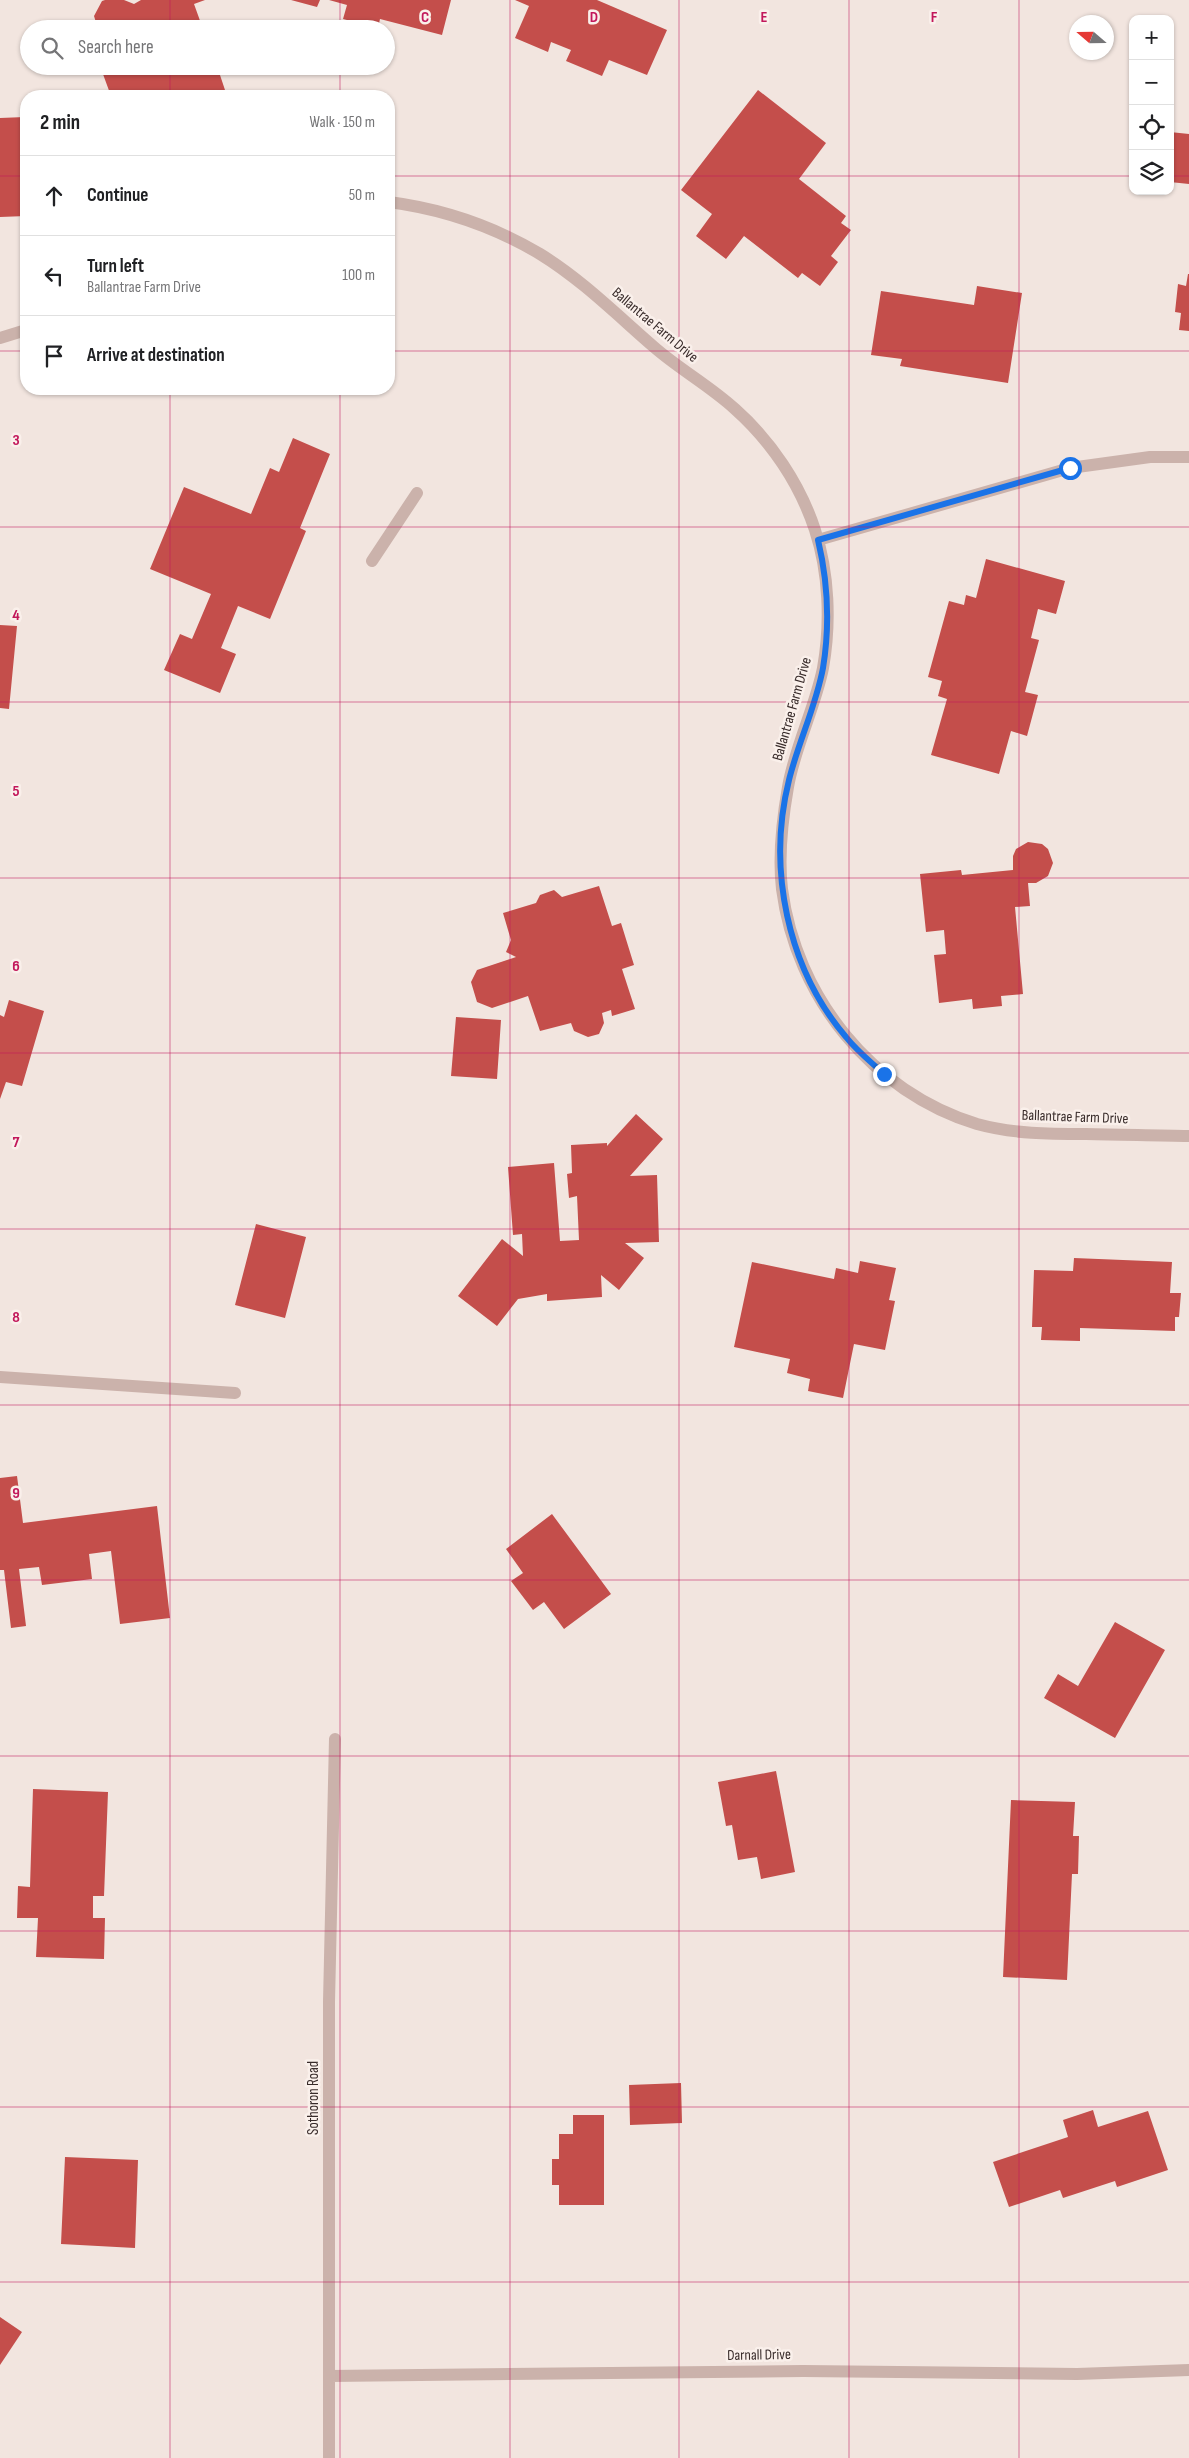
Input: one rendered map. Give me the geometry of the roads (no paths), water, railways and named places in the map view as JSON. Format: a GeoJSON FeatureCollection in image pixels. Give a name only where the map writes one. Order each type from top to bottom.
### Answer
{"type":"FeatureCollection","features":[{"type":"Feature","properties":{"kind":"street","name":"Ballantrae Farm Drive"},"geometry":{"type":"LineString","coordinates":[[395,203],[428,207],[487,226],[541,255],[586,288],[671,362],[734,407],[770,445],[797,487],[818,540],[825,569],[828,619],[822,669],[789,782],[780,836],[782,890],[791,935],[797,954],[818,999],[846,1038],[884,1074],[930,1105],[978,1124],[1026,1133],[1189,1136]]}},
{"type":"Feature","properties":{"kind":"street"},"geometry":{"type":"LineString","coordinates":[[0,338],[20,332]]}},
{"type":"Feature","properties":{"kind":"street"},"geometry":{"type":"LineString","coordinates":[[818,540],[1070,468],[1150,457],[1189,457]]}},
{"type":"Feature","properties":{"kind":"street"},"geometry":{"type":"LineString","coordinates":[[372,561],[417,493]]}},
{"type":"Feature","properties":{"kind":"street"},"geometry":{"type":"LineString","coordinates":[[0,1377],[235,1393]]}},
{"type":"Feature","properties":{"kind":"street","name":"Sothoron Road"},"geometry":{"type":"LineString","coordinates":[[330,2458],[329,2002],[335,1739]]}},
{"type":"Feature","properties":{"kind":"street","name":"Darnall Drive"},"geometry":{"type":"LineString","coordinates":[[330,2376],[793,2371],[1077,2374],[1189,2370]]}}]}
